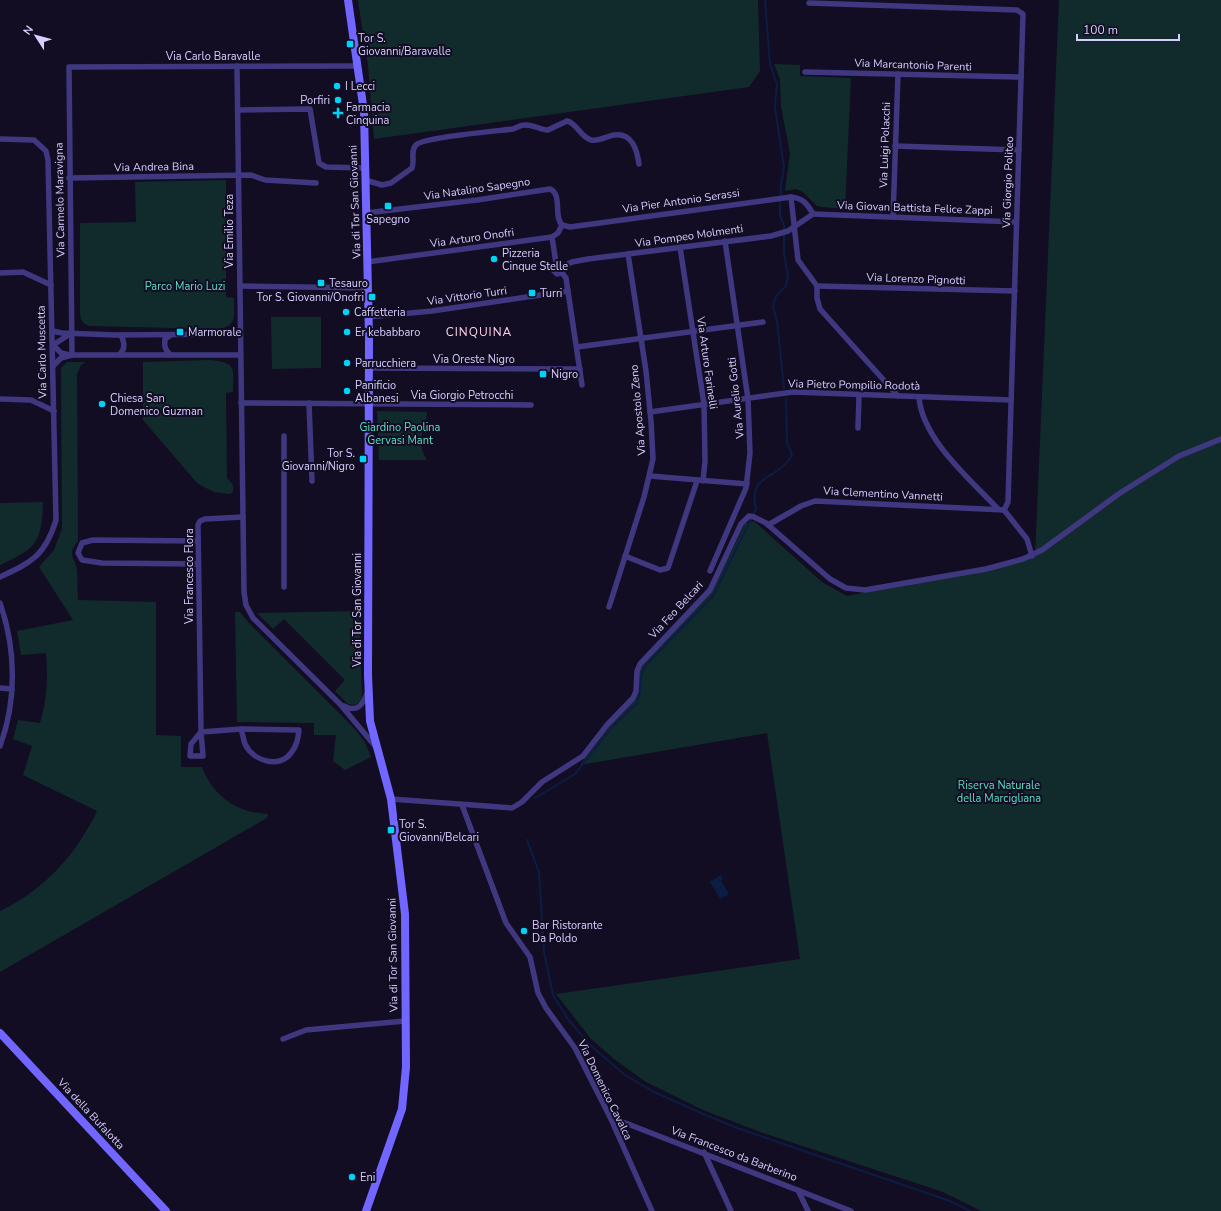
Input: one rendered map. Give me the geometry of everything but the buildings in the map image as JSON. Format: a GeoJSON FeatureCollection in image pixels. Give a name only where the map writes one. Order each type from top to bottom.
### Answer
{"type":"FeatureCollection","features":[{"type":"Feature","properties":{"kind":"street","name":"Via di Tor San Giovanni"},"geometry":{"type":"LineString","coordinates":[[348,0],[364,112],[368,288],[368,690],[370,721],[391,799],[405,914],[407,958],[405,1021],[406,1067],[402,1109],[366,1211]]}},
{"type":"Feature","properties":{"kind":"street","name":"Via Giorgio Politeo"},"geometry":{"type":"LineString","coordinates":[[809,3],[1020,11],[1023,17],[1008,502],[1001,510]]}},
{"type":"Feature","properties":{"kind":"street","name":"Via Emilio Teza"},"geometry":{"type":"LineString","coordinates":[[237,66],[243,517]]}},
{"type":"Feature","properties":{"kind":"street","name":"Via Carlo Baravalle"},"geometry":{"type":"LineString","coordinates":[[69,67],[357,66]]}},
{"type":"Feature","properties":{"kind":"street","name":"Via Carmelo Maravigna"},"geometry":{"type":"LineString","coordinates":[[69,67],[72,356]]}},
{"type":"Feature","properties":{"kind":"street","name":"Via Marcantonio Parenti"},"geometry":{"type":"LineString","coordinates":[[805,72],[1022,77]]}},
{"type":"Feature","properties":{"kind":"street","name":"Via Luigi Polacchi"},"geometry":{"type":"LineString","coordinates":[[893,217],[898,74]]}},
{"type":"Feature","properties":{"kind":"street"},"geometry":{"type":"LineString","coordinates":[[238,110],[310,109],[319,163],[326,167],[365,168]]}},
{"type":"Feature","properties":{"kind":"street"},"geometry":{"type":"LineString","coordinates":[[365,180],[385,184],[399,178],[412,168],[415,146],[426,140],[474,134],[503,128],[514,128],[525,125],[548,130],[567,121],[573,123],[587,138],[592,140],[599,140],[614,135],[625,136],[635,145],[639,164]]}},
{"type":"Feature","properties":{"kind":"street","name":"Via Carlo Muscetta"},"geometry":{"type":"LineString","coordinates":[[0,139],[34,140],[46,151],[53,344],[56,520],[52,534],[40,553],[25,565],[0,577]]}},
{"type":"Feature","properties":{"kind":"street"},"geometry":{"type":"LineString","coordinates":[[895,146],[1019,150]]}},
{"type":"Feature","properties":{"kind":"street","name":"Via Andrea Bina"},"geometry":{"type":"LineString","coordinates":[[69,178],[251,175],[265,180],[316,183]]}},
{"type":"Feature","properties":{"kind":"street","name":"Via Natalino Sapegno"},"geometry":{"type":"LineString","coordinates":[[366,213],[477,200],[550,189],[555,194],[559,221],[562,225]]}},
{"type":"Feature","properties":{"kind":"street"},"geometry":{"type":"LineString","coordinates":[[812,214],[806,202],[799,198],[790,197],[798,260],[817,286],[817,298],[820,309],[898,396]]}},
{"type":"Feature","properties":{"kind":"street","name":"Via Pier Antonio Serassi"},"geometry":{"type":"LineString","coordinates":[[562,225],[568,227],[790,197]]}},
{"type":"Feature","properties":{"kind":"street","name":"Via Giovan Battista Felice Zappi"},"geometry":{"type":"LineString","coordinates":[[812,214],[1016,222]]}},
{"type":"Feature","properties":{"kind":"street","name":"Via Pompeo Molmenti"},"geometry":{"type":"LineString","coordinates":[[564,266],[572,262],[782,233],[812,214]]}},
{"type":"Feature","properties":{"kind":"street"},"geometry":{"type":"LineString","coordinates":[[562,225],[558,233],[552,237],[556,263],[552,268],[554,272],[559,274],[562,273]]}},
{"type":"Feature","properties":{"kind":"street","name":"Via Arturo Onofri"},"geometry":{"type":"LineString","coordinates":[[367,262],[552,237]]}},
{"type":"Feature","properties":{"kind":"street","name":"Via Aurelio Gotti"},"geometry":{"type":"LineString","coordinates":[[710,571],[732,523],[747,484],[751,442],[748,399],[725,241]]}},
{"type":"Feature","properties":{"kind":"street","name":"Via Arturo Farinelli"},"geometry":{"type":"LineString","coordinates":[[680,248],[704,404],[705,461],[703,481]]}},
{"type":"Feature","properties":{"kind":"street","name":"Via Apostolo Zeno"},"geometry":{"type":"LineString","coordinates":[[609,607],[650,476],[653,454],[650,412],[641,338],[628,254]]}},
{"type":"Feature","properties":{"kind":"street"},"geometry":{"type":"LineString","coordinates":[[556,263],[564,266],[562,273]]}},
{"type":"Feature","properties":{"kind":"street"},"geometry":{"type":"LineString","coordinates":[[0,273],[23,272],[51,285]]}},
{"type":"Feature","properties":{"kind":"street"},"geometry":{"type":"LineString","coordinates":[[562,273],[566,278],[582,385]]}},
{"type":"Feature","properties":{"kind":"street"},"geometry":{"type":"LineString","coordinates":[[240,286],[368,288]]}},
{"type":"Feature","properties":{"kind":"street","name":"Via Lorenzo Pignotti"},"geometry":{"type":"LineString","coordinates":[[817,286],[1015,292]]}},
{"type":"Feature","properties":{"kind":"street","name":"Via Vittorio Turri"},"geometry":{"type":"LineString","coordinates":[[368,317],[432,311],[568,291]]}},
{"type":"Feature","properties":{"kind":"street"},"geometry":{"type":"LineString","coordinates":[[577,346],[763,322]]}},
{"type":"Feature","properties":{"kind":"street"},"geometry":{"type":"LineString","coordinates":[[52,330],[72,333],[121,335],[240,334]]}},
{"type":"Feature","properties":{"kind":"street"},"geometry":{"type":"LineString","coordinates":[[72,333],[53,344],[62,353],[72,356]]}},
{"type":"Feature","properties":{"kind":"street"},"geometry":{"type":"LineString","coordinates":[[120,354],[124,351],[121,335]]}},
{"type":"Feature","properties":{"kind":"street"},"geometry":{"type":"LineString","coordinates":[[171,335],[166,339],[164,346],[171,355]]}},
{"type":"Feature","properties":{"kind":"street"},"geometry":{"type":"LineString","coordinates":[[53,366],[61,358],[72,356],[120,354],[240,355]]}},
{"type":"Feature","properties":{"kind":"street","name":"Via Oreste Nigro"},"geometry":{"type":"LineString","coordinates":[[368,368],[580,369]]}},
{"type":"Feature","properties":{"kind":"street","name":"Via Pietro Pompilio Rodotà"},"geometry":{"type":"LineString","coordinates":[[650,412],[792,392],[1011,400]]}},
{"type":"Feature","properties":{"kind":"street"},"geometry":{"type":"LineString","coordinates":[[858,428],[859,394]]}},
{"type":"Feature","properties":{"kind":"street"},"geometry":{"type":"LineString","coordinates":[[920,396],[924,420],[945,451],[1029,542],[1032,556]]}},
{"type":"Feature","properties":{"kind":"street"},"geometry":{"type":"LineString","coordinates":[[0,399],[31,400],[54,411]]}},
{"type":"Feature","properties":{"kind":"street","name":"Via Giorgio Petrocchi"},"geometry":{"type":"LineString","coordinates":[[241,403],[531,405]]}},
{"type":"Feature","properties":{"kind":"street"},"geometry":{"type":"LineString","coordinates":[[309,403],[312,481]]}},
{"type":"Feature","properties":{"kind":"street"},"geometry":{"type":"LineString","coordinates":[[284,436],[284,587]]}},
{"type":"Feature","properties":{"kind":"street"},"geometry":{"type":"LineString","coordinates":[[732,523],[740,526],[745,519],[751,516],[768,525],[830,579],[846,588],[857,591],[900,585],[986,569],[1032,556],[1120,493],[1179,456],[1221,439]]}},
{"type":"Feature","properties":{"kind":"street"},"geometry":{"type":"LineString","coordinates":[[650,476],[696,481],[747,484]]}},
{"type":"Feature","properties":{"kind":"street"},"geometry":{"type":"LineString","coordinates":[[625,556],[660,570],[668,568],[696,481]]}},
{"type":"Feature","properties":{"kind":"street","name":"Via Clementino Vannetti"},"geometry":{"type":"LineString","coordinates":[[768,525],[803,505],[815,501],[1001,510]]}},
{"type":"Feature","properties":{"kind":"street"},"geometry":{"type":"LineString","coordinates":[[243,517],[244,592],[246,605],[253,618],[340,704],[378,749]]}},
{"type":"Feature","properties":{"kind":"street","name":"Via Francesco Flora"},"geometry":{"type":"LineString","coordinates":[[241,729],[201,732],[198,525],[200,521],[205,519],[243,517]]}},
{"type":"Feature","properties":{"kind":"street","name":"Via Feo Belcari"},"geometry":{"type":"LineString","coordinates":[[391,799],[508,808],[515,806],[542,782],[587,752],[607,725],[633,698],[636,691],[637,671],[642,661],[682,621],[710,590],[740,526]]}},
{"type":"Feature","properties":{"kind":"street"},"geometry":{"type":"LineString","coordinates":[[198,541],[93,540],[82,543],[78,553],[82,560],[102,563],[198,564]]}},
{"type":"Feature","properties":{"kind":"street"},"geometry":{"type":"LineString","coordinates":[[0,603],[7,624],[11,656],[12,689],[11,701],[0,746]]}},
{"type":"Feature","properties":{"kind":"street"},"geometry":{"type":"LineString","coordinates":[[0,688],[12,689]]}},
{"type":"Feature","properties":{"kind":"street"},"geometry":{"type":"LineString","coordinates":[[340,704],[351,709],[358,708],[364,704],[368,690]]}},
{"type":"Feature","properties":{"kind":"street"},"geometry":{"type":"LineString","coordinates":[[241,729],[299,730],[296,746],[290,754],[281,760],[272,762],[261,760],[246,746],[241,729]]}},
{"type":"Feature","properties":{"kind":"street","name":"Via Domenico Cavalca"},"geometry":{"type":"LineString","coordinates":[[462,805],[506,922],[530,957],[538,993],[546,1008],[575,1048],[610,1117],[652,1211]]}},
{"type":"Feature","properties":{"kind":"street"},"geometry":{"type":"LineString","coordinates":[[283,1039],[306,1030],[405,1021]]}},
{"type":"Feature","properties":{"kind":"street","name":"Via della Bufalotta"},"geometry":{"type":"LineString","coordinates":[[0,1033],[166,1211]]}},
{"type":"Feature","properties":{"kind":"street","name":"Via Francesco da Barberino"},"geometry":{"type":"LineString","coordinates":[[610,1117],[704,1152],[851,1211]]}},
{"type":"Feature","properties":{"kind":"street"},"geometry":{"type":"LineString","coordinates":[[704,1152],[731,1211]]}},
{"type":"Feature","properties":{"kind":"street"},"geometry":{"type":"LineString","coordinates":[[798,1190],[808,1211]]}},
{"type":"Feature","properties":{"kind":"green space"},"geometry":{"type":"Polygon","coordinates":[[[358,0],[758,0],[760,71],[749,87],[374,139],[368,66],[358,0]]]}},
{"type":"Feature","properties":{"kind":"green space","name":"Riserva Naturale della Marcigliana"},"geometry":{"type":"Polygon","coordinates":[[[1059,0],[1221,0],[1221,1211],[981,1211],[943,1192],[763,1133],[703,1110],[646,1082],[614,1059],[591,1039],[556,994],[800,959],[767,733],[580,765],[614,721],[636,698],[639,670],[654,651],[712,592],[745,524],[754,521],[822,582],[847,596],[1035,557],[1059,0]]]}},
{"type":"Feature","properties":{"kind":"green space"},"geometry":{"type":"Polygon","coordinates":[[[774,64],[800,65],[800,76],[851,78],[845,209],[817,206],[803,192],[796,189],[785,191],[790,153],[781,107],[780,79],[774,64]]]}},
{"type":"Feature","properties":{"kind":"green space","name":"Parco Mario Luzi"},"geometry":{"type":"Polygon","coordinates":[[[226,180],[226,297],[234,298],[234,318],[232,322],[224,328],[218,329],[90,326],[84,323],[80,314],[80,223],[136,222],[135,182],[226,180]]]}},
{"type":"Feature","properties":{"kind":"green space"},"geometry":{"type":"Polygon","coordinates":[[[271,317],[321,317],[321,368],[272,369],[271,317]]]}},
{"type":"Feature","properties":{"kind":"green space"},"geometry":{"type":"Polygon","coordinates":[[[210,360],[225,362],[232,368],[233,372],[233,392],[226,393],[227,478],[232,484],[233,488],[232,493],[229,494],[214,492],[198,484],[143,420],[143,362],[210,360]]]}},
{"type":"Feature","properties":{"kind":"green space"},"geometry":{"type":"Polygon","coordinates":[[[67,362],[86,362],[81,365],[77,374],[78,541],[74,546],[72,554],[77,567],[78,600],[156,602],[156,735],[181,736],[181,767],[202,767],[213,786],[228,801],[246,810],[268,814],[267,818],[0,972],[0,911],[31,893],[57,870],[79,842],[97,811],[23,775],[32,746],[13,739],[18,720],[40,723],[46,697],[47,680],[46,653],[21,655],[17,631],[73,620],[39,567],[54,550],[62,529],[61,368],[67,362]]]}},
{"type":"Feature","properties":{"kind":"green space","name":"Giardino Paolina Gervasi Mant"},"geometry":{"type":"Polygon","coordinates":[[[377,411],[427,412],[421,447],[427,460],[379,460],[377,411]]]}},
{"type":"Feature","properties":{"kind":"green space"},"geometry":{"type":"Polygon","coordinates":[[[43,502],[41,526],[35,542],[22,554],[0,565],[0,503],[43,502]]]}},
{"type":"Feature","properties":{"kind":"green space"},"geometry":{"type":"Polygon","coordinates":[[[359,611],[362,697],[361,701],[355,705],[348,704],[335,691],[345,680],[284,619],[273,629],[257,613],[359,611]]]}},
{"type":"Feature","properties":{"kind":"green space"},"geometry":{"type":"Polygon","coordinates":[[[235,612],[240,612],[249,623],[354,728],[365,742],[371,757],[345,770],[333,761],[336,735],[314,735],[314,723],[237,722],[235,612]]]}},
{"type":"Feature","properties":{"kind":"water"},"geometry":{"type":"Polygon","coordinates":[[[721,875],[723,879],[721,880],[729,894],[720,899],[710,882],[721,875]]]}},
{"type":"Feature","properties":{"kind":"waterway"},"geometry":{"type":"LineString","coordinates":[[765,0],[770,64],[777,84],[775,108],[784,167],[781,185],[780,216],[784,225],[784,253],[788,276],[786,286],[776,296],[773,307],[777,321],[784,388]]}},
{"type":"Feature","properties":{"kind":"waterway"},"geometry":{"type":"LineString","coordinates":[[535,798],[575,774],[614,725],[636,704],[639,697],[642,672],[646,665],[713,596],[756,509],[756,488],[766,477],[787,462],[792,454],[787,443],[786,399]]}},
{"type":"Feature","properties":{"kind":"waterway"},"geometry":{"type":"LineString","coordinates":[[527,840],[539,872],[544,952],[553,995],[568,1019],[589,1044],[625,1075],[654,1092],[737,1128],[950,1201],[970,1211]]}},
{"type":"Feature","properties":{"kind":"place","name":"Tor S. Giovanni/Baravalle"},"geometry":{"type":"Point","coordinates":[350,44]}},
{"type":"Feature","properties":{"kind":"place","name":"I Lecci"},"geometry":{"type":"Point","coordinates":[337,86]}},
{"type":"Feature","properties":{"kind":"place","name":"Porfiri"},"geometry":{"type":"Point","coordinates":[338,100]}},
{"type":"Feature","properties":{"kind":"place","name":"Farmacia Cinquina"},"geometry":{"type":"Point","coordinates":[338,113]}},
{"type":"Feature","properties":{"kind":"place","name":"Sapegno"},"geometry":{"type":"Point","coordinates":[388,206]}},
{"type":"Feature","properties":{"kind":"place","name":"Pizzeria Cinque Stelle"},"geometry":{"type":"Point","coordinates":[494,259]}},
{"type":"Feature","properties":{"kind":"place","name":"Tesauro"},"geometry":{"type":"Point","coordinates":[321,283]}},
{"type":"Feature","properties":{"kind":"place","name":"Turri"},"geometry":{"type":"Point","coordinates":[532,293]}},
{"type":"Feature","properties":{"kind":"place","name":"Tor S. Giovanni/Onofri"},"geometry":{"type":"Point","coordinates":[372,297]}},
{"type":"Feature","properties":{"kind":"place","name":"Caffetteria"},"geometry":{"type":"Point","coordinates":[346,312]}},
{"type":"Feature","properties":{"kind":"place","name":"Marmorale"},"geometry":{"type":"Point","coordinates":[180,332]}},
{"type":"Feature","properties":{"kind":"place","name":"Er kebabbaro"},"geometry":{"type":"Point","coordinates":[347,332]}},
{"type":"Feature","properties":{"kind":"place","name":"Parrucchiera"},"geometry":{"type":"Point","coordinates":[347,363]}},
{"type":"Feature","properties":{"kind":"place","name":"Nigro"},"geometry":{"type":"Point","coordinates":[543,374]}},
{"type":"Feature","properties":{"kind":"place","name":"Panificio Albanesi"},"geometry":{"type":"Point","coordinates":[347,391]}},
{"type":"Feature","properties":{"kind":"place","name":"Chiesa San Domenico Guzman"},"geometry":{"type":"Point","coordinates":[102,404]}},
{"type":"Feature","properties":{"kind":"place","name":"Tor S. Giovanni/Nigro"},"geometry":{"type":"Point","coordinates":[363,459]}},
{"type":"Feature","properties":{"kind":"place","name":"Tor S. Giovanni/Belcari"},"geometry":{"type":"Point","coordinates":[391,830]}},
{"type":"Feature","properties":{"kind":"place","name":"Bar Ristorante Da Poldo"},"geometry":{"type":"Point","coordinates":[524,931]}},
{"type":"Feature","properties":{"kind":"place","name":"Eni"},"geometry":{"type":"Point","coordinates":[352,1177]}},
{"type":"Feature","properties":{"kind":"district","name":"CINQUINA"},"geometry":{"type":"Point","coordinates":[479,332]}}]}
